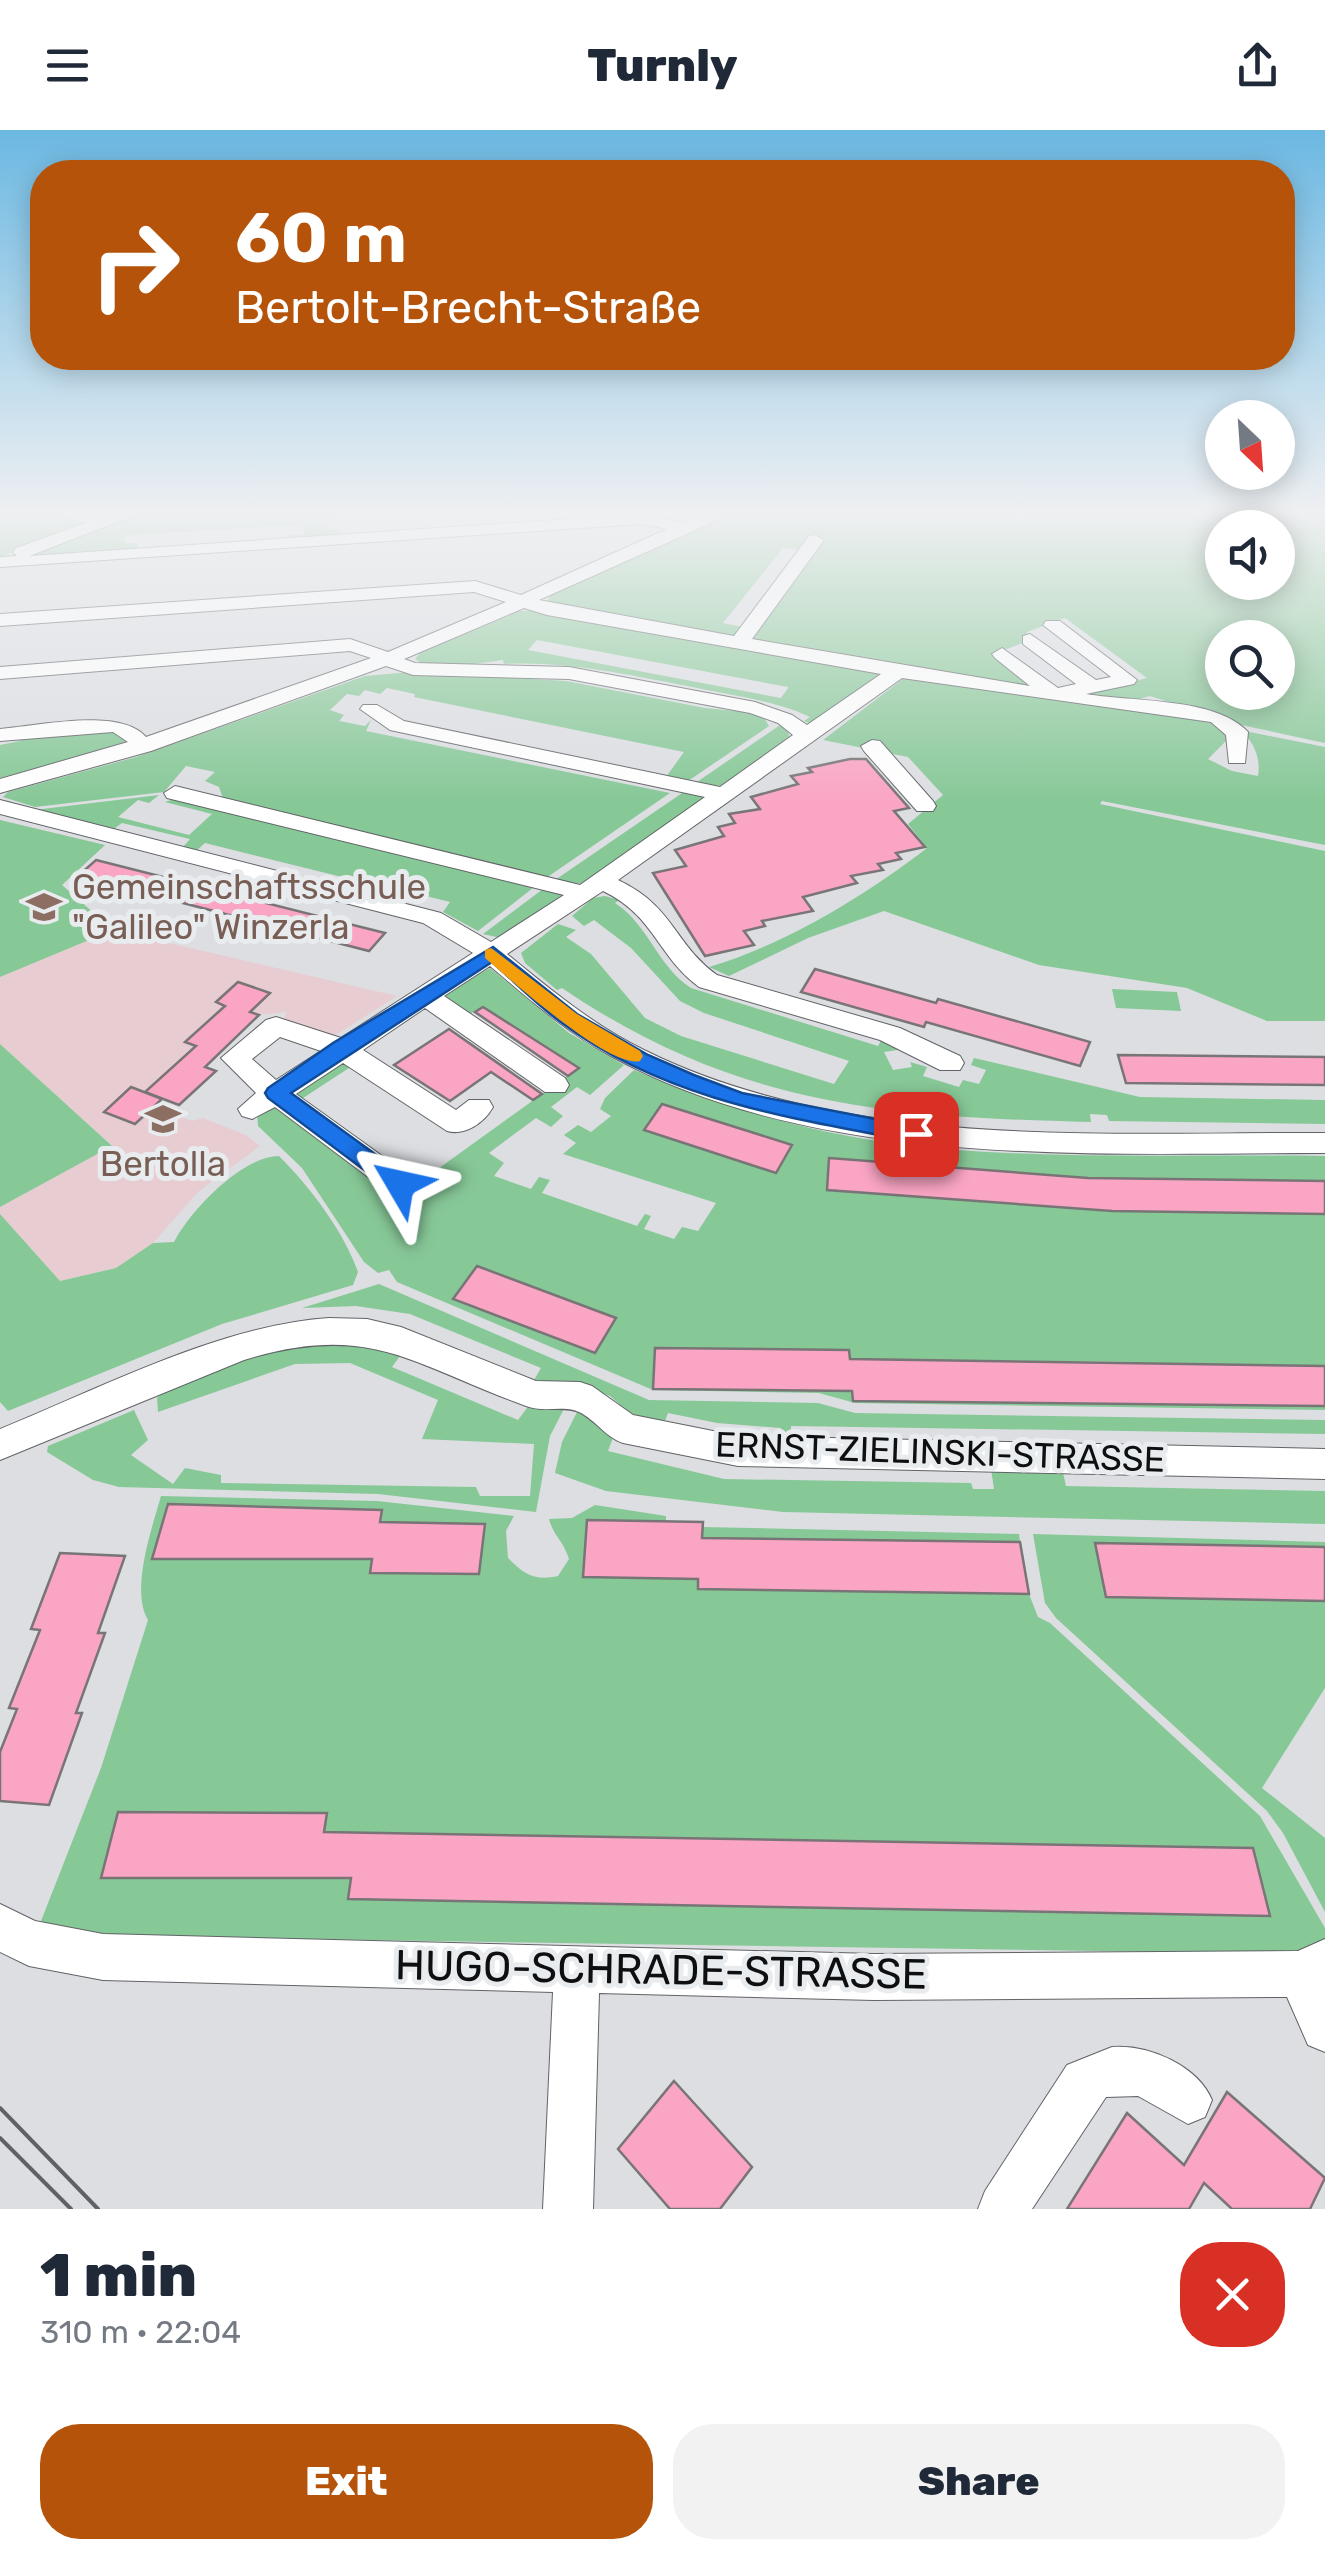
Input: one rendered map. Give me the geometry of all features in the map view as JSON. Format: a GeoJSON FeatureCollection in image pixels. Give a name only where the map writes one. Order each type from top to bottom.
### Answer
{"type":"FeatureCollection","features":[{"type":"Feature","properties":{"kind":"street"},"geometry":{"type":"LineString","coordinates":[[0,620],[181,607]]}},
{"type":"Feature","properties":{"kind":"street"},"geometry":{"type":"LineString","coordinates":[[0,786],[143,746],[388,658],[508,607]]}},
{"type":"Feature","properties":{"kind":"street"},"geometry":{"type":"LineString","coordinates":[[544,607],[898,671],[1095,702],[1141,703],[1213,720],[1237,732],[1237,758]]}},
{"type":"Feature","properties":{"kind":"street"},"geometry":{"type":"LineString","coordinates":[[739,642],[765,607]]}},
{"type":"Feature","properties":{"kind":"street"},"geometry":{"type":"LineString","coordinates":[[1002,654],[1054,695],[1127,680],[1053,625]]}},
{"type":"Feature","properties":{"kind":"street"},"geometry":{"type":"LineString","coordinates":[[1030,640],[1092,688]]}},
{"type":"Feature","properties":{"kind":"street"},"geometry":{"type":"LineString","coordinates":[[0,672],[342,645],[368,648],[398,665],[431,670],[569,673],[755,708],[785,720],[807,735]]}},
{"type":"Feature","properties":{"kind":"street"},"geometry":{"type":"LineString","coordinates":[[264,1101],[593,887],[898,671]]}},
{"type":"Feature","properties":{"kind":"street"},"geometry":{"type":"LineString","coordinates":[[370,709],[397,726],[722,794]]}},
{"type":"Feature","properties":{"kind":"street"},"geometry":{"type":"LineString","coordinates":[[0,735],[115,726],[130,731],[143,746]]}},
{"type":"Feature","properties":{"kind":"street"},"geometry":{"type":"LineString","coordinates":[[872,746],[924,806]]}},
{"type":"Feature","properties":{"kind":"street"},"geometry":{"type":"LineString","coordinates":[[175,792],[593,887],[644,904],[692,971],[708,981],[890,1034],[950,1063]]}},
{"type":"Feature","properties":{"kind":"street"},"geometry":{"type":"LineString","coordinates":[[0,808],[404,910],[469,934],[570,1019],[640,1060],[738,1100],[868,1128],[975,1140],[1325,1144]]}},
{"type":"Feature","properties":{"kind":"street"},"geometry":{"type":"LineString","coordinates":[[424,995],[555,1085]]}},
{"type":"Feature","properties":{"kind":"street"},"geometry":{"type":"LineString","coordinates":[[390,1172],[326,1125],[264,1101],[235,1058],[276,1026],[340,1048],[456,1124],[479,1107]]}},
{"type":"Feature","properties":{"kind":"street","name":"ERNST-ZIELINSKI-STRASSE"},"geometry":{"type":"LineString","coordinates":[[0,1445],[142,1404],[235,1349],[285,1334],[367,1332],[401,1340],[534,1395],[580,1396],[624,1428],[738,1451],[1325,1464]]}},
{"type":"Feature","properties":{"kind":"street","name":"HUGO-SCHRADE-STRASSE"},"geometry":{"type":"LineString","coordinates":[[0,1927],[29,1943],[103,1957],[874,1977],[1312,1968]]}},
{"type":"Feature","properties":{"kind":"street"},"geometry":{"type":"LineString","coordinates":[[568,2209],[577,1967]]}},
{"type":"Feature","properties":{"kind":"street"},"geometry":{"type":"LineString","coordinates":[[1312,1968],[1325,2028]]}},
{"type":"Feature","properties":{"kind":"street"},"geometry":{"type":"LineString","coordinates":[[1003,2209],[1084,2082],[1093,2076],[1126,2068],[1162,2081],[1188,2100]]}},
{"type":"Feature","properties":{"kind":"shaded area","name":"Bertolla"},"geometry":{"type":"Polygon","coordinates":[[[0,820],[105,845],[62,885],[113,930],[397,996],[331,1038],[284,1023],[286,1012],[260,1015],[216,1002],[225,1006],[185,1041],[196,1046],[145,1092],[131,1087],[104,1111],[135,1124],[153,1106],[192,1121],[203,1118],[246,1135],[260,1146],[199,1191],[153,1243],[116,1268],[60,1281],[0,1214],[0,1207],[111,1145],[0,1044],[0,820]]]}},
{"type":"Feature","properties":{"kind":"green space"},"geometry":{"type":"Polygon","coordinates":[[[565,607],[736,607],[723,623],[742,627],[733,640],[565,607]]]}},
{"type":"Feature","properties":{"kind":"green space"},"geometry":{"type":"Polygon","coordinates":[[[767,607],[1325,607],[1325,743],[1232,723],[1150,696],[1136,700],[1075,697],[1147,678],[1065,618],[1027,632],[1025,642],[996,653],[1040,689],[743,642],[767,607]]]}},
{"type":"Feature","properties":{"kind":"green space"},"geometry":{"type":"Polygon","coordinates":[[[537,610],[878,675],[812,724],[804,721],[810,717],[770,703],[601,670],[504,664],[503,660],[458,666],[415,659],[420,653],[520,611],[537,610]],[[537,640],[528,650],[781,698],[788,687],[537,640]]]}},
{"type":"Feature","properties":{"kind":"green space"},"geometry":{"type":"Polygon","coordinates":[[[410,672],[566,681],[705,708],[747,712],[764,718],[769,726],[685,783],[666,777],[684,752],[414,697],[415,694],[387,688],[380,694],[365,690],[359,696],[347,694],[330,710],[344,715],[339,721],[365,726],[371,720],[366,731],[670,793],[546,878],[224,801],[219,787],[205,781],[215,772],[186,766],[164,792],[35,807],[3,797],[8,792],[136,757],[365,676],[410,672]]]}},
{"type":"Feature","properties":{"kind":"green space"},"geometry":{"type":"Polygon","coordinates":[[[908,675],[1219,724],[1230,737],[1208,759],[1232,771],[1258,776],[1255,751],[1240,730],[1325,747],[1325,845],[1102,801],[1100,804],[1325,851],[1325,1021],[1267,1021],[1187,988],[1039,965],[884,911],[808,938],[729,976],[709,967],[766,946],[823,917],[927,848],[908,824],[943,795],[908,757],[823,740],[908,675]]]}},
{"type":"Feature","properties":{"kind":"green space"},"geometry":{"type":"Polygon","coordinates":[[[783,723],[790,737],[724,786],[694,784],[783,723]]]}},
{"type":"Feature","properties":{"kind":"green space"},"geometry":{"type":"Polygon","coordinates":[[[112,728],[128,738],[121,746],[0,778],[0,745],[20,741],[22,734],[112,728]]]}},
{"type":"Feature","properties":{"kind":"green space"},"geometry":{"type":"Polygon","coordinates":[[[688,789],[707,798],[584,884],[555,880],[688,789]]]}},
{"type":"Feature","properties":{"kind":"green space"},"geometry":{"type":"Polygon","coordinates":[[[159,795],[149,803],[138,800],[118,817],[189,835],[212,814],[165,802],[174,799],[538,884],[478,931],[443,912],[450,902],[373,883],[364,892],[350,890],[358,881],[205,843],[195,852],[182,848],[190,839],[122,823],[111,831],[34,810],[159,795]]]}},
{"type":"Feature","properties":{"kind":"green space","name":"Gemeinschaftsschule \"Galileo\" Winzerla"},"geometry":{"type":"Polygon","coordinates":[[[0,820],[105,845],[62,885],[113,930],[0,977],[0,820]]]}},
{"type":"Feature","properties":{"kind":"green space"},"geometry":{"type":"Polygon","coordinates":[[[547,886],[568,893],[501,938],[483,934],[547,886]]]}},
{"type":"Feature","properties":{"kind":"green space"},"geometry":{"type":"Polygon","coordinates":[[[593,898],[619,900],[615,903],[691,988],[878,1046],[883,1037],[904,1049],[884,1052],[893,1070],[912,1067],[910,1062],[927,1067],[923,1076],[959,1087],[963,1080],[979,1084],[986,1070],[971,1065],[974,1058],[1140,1097],[1325,1100],[1325,1124],[1109,1121],[1107,1115],[1090,1114],[1091,1122],[947,1116],[880,1109],[752,1081],[689,1058],[626,1027],[562,988],[557,990],[525,963],[521,953],[558,924],[576,930],[566,937],[591,954],[645,1018],[681,1036],[834,1084],[849,1061],[704,1013],[680,1001],[631,948],[594,920],[584,926],[572,916],[593,898]]]}},
{"type":"Feature","properties":{"kind":"green space"},"geometry":{"type":"Polygon","coordinates":[[[490,968],[569,1033],[624,1065],[590,1095],[577,1087],[551,1107],[563,1116],[551,1127],[536,1118],[489,1153],[504,1163],[494,1176],[531,1189],[539,1177],[550,1180],[542,1193],[637,1226],[645,1214],[651,1216],[644,1229],[674,1239],[682,1227],[698,1231],[716,1203],[563,1154],[576,1143],[564,1135],[578,1125],[591,1132],[611,1116],[600,1109],[605,1098],[634,1070],[763,1116],[898,1144],[1057,1155],[1325,1156],[1325,1181],[1109,1179],[1325,1214],[1325,1366],[1162,1363],[1173,1403],[1325,1406],[1325,1410],[855,1403],[819,1393],[653,1390],[397,1282],[389,1270],[378,1273],[364,1262],[302,1168],[258,1126],[257,1112],[340,1058],[352,1066],[300,1100],[417,1184],[578,1068],[482,1007],[466,1016],[443,999],[444,991],[490,968]],[[453,1298],[594,1353],[615,1319],[615,1318],[453,1298]],[[655,1348],[654,1389],[852,1391],[853,1401],[1150,1404],[1139,1362],[850,1359],[848,1350],[655,1348]]]}},
{"type":"Feature","properties":{"kind":"green space"},"geometry":{"type":"Polygon","coordinates":[[[1112,989],[1177,992],[1181,1011],[1116,1008],[1112,989]]]}},
{"type":"Feature","properties":{"kind":"green space"},"geometry":{"type":"Polygon","coordinates":[[[0,1044],[112,1146],[0,1207],[0,1044]]]}},
{"type":"Feature","properties":{"kind":"green space"},"geometry":{"type":"Polygon","coordinates":[[[279,1156],[335,1225],[358,1272],[353,1285],[222,1324],[8,1411],[0,1402],[0,1214],[60,1281],[116,1268],[153,1243],[174,1242],[192,1215],[219,1187],[249,1165],[279,1156]]]}},
{"type":"Feature","properties":{"kind":"green space"},"geometry":{"type":"Polygon","coordinates":[[[379,1284],[649,1400],[818,1403],[855,1413],[1325,1420],[1325,1434],[791,1426],[791,1444],[781,1443],[781,1428],[717,1423],[668,1413],[662,1429],[631,1414],[610,1396],[586,1387],[534,1380],[541,1368],[410,1314],[356,1306],[302,1308],[379,1284]]]}},
{"type":"Feature","properties":{"kind":"green space"},"geometry":{"type":"Polygon","coordinates":[[[322,1341],[403,1352],[392,1367],[518,1420],[530,1404],[568,1401],[550,1436],[536,1512],[378,1494],[119,1487],[93,1480],[47,1452],[48,1446],[134,1410],[148,1440],[131,1455],[173,1484],[185,1468],[221,1475],[221,1483],[476,1487],[480,1496],[530,1496],[534,1444],[422,1439],[438,1400],[350,1363],[295,1364],[158,1412],[157,1398],[163,1392],[277,1348],[322,1341]]]}},
{"type":"Feature","properties":{"kind":"green space"},"geometry":{"type":"Polygon","coordinates":[[[580,1406],[614,1435],[608,1451],[724,1479],[971,1483],[973,1489],[994,1489],[991,1469],[1062,1468],[1066,1486],[1325,1491],[1325,1524],[783,1512],[606,1491],[555,1473],[562,1442],[580,1406]]]}},
{"type":"Feature","properties":{"kind":"green space"},"geometry":{"type":"Polygon","coordinates":[[[161,1496],[377,1501],[514,1516],[506,1531],[508,1558],[525,1572],[543,1578],[558,1576],[569,1559],[549,1519],[572,1518],[595,1505],[666,1516],[666,1521],[587,1520],[698,1579],[699,1589],[1029,1594],[1038,1617],[1050,1623],[1260,1816],[1325,1928],[1325,1942],[1304,1952],[1233,1953],[98,1936],[65,1932],[41,1921],[101,1768],[148,1620],[143,1607],[142,1576],[161,1496]]]}},
{"type":"Feature","properties":{"kind":"green space"},"geometry":{"type":"Polygon","coordinates":[[[703,1527],[1019,1534],[1020,1542],[703,1538],[703,1527]]]}},
{"type":"Feature","properties":{"kind":"green space"},"geometry":{"type":"Polygon","coordinates":[[[1033,1534],[1325,1542],[1325,1688],[1262,1788],[1325,1838],[1325,1912],[1267,1811],[1056,1618],[1045,1603],[1033,1534]]]}},
{"type":"Feature","properties":{"kind":"building"},"geometry":{"type":"Polygon","coordinates":[[[866,759],[909,808],[894,811],[925,847],[896,853],[901,859],[878,864],[883,870],[851,876],[857,883],[803,897],[813,911],[762,921],[765,926],[744,931],[754,945],[705,956],[653,873],[686,866],[675,850],[724,836],[718,827],[735,823],[729,814],[760,809],[751,797],[798,784],[791,776],[812,772],[808,768],[866,759]]]}},
{"type":"Feature","properties":{"kind":"building"},"geometry":{"type":"Polygon","coordinates":[[[96,860],[385,933],[369,951],[78,876],[96,860]]]}},
{"type":"Feature","properties":{"kind":"building"},"geometry":{"type":"Polygon","coordinates":[[[815,969],[1090,1042],[1080,1066],[926,1022],[924,1027],[801,992],[815,969]]]}},
{"type":"Feature","properties":{"kind":"building"},"geometry":{"type":"Polygon","coordinates":[[[238,982],[270,993],[250,1012],[259,1015],[205,1067],[216,1071],[179,1105],[145,1092],[196,1046],[185,1042],[225,1006],[216,1002],[238,982]]]}},
{"type":"Feature","properties":{"kind":"building"},"geometry":{"type":"Polygon","coordinates":[[[483,1007],[579,1068],[568,1076],[475,1012],[483,1007]]]}},
{"type":"Feature","properties":{"kind":"building"},"geometry":{"type":"Polygon","coordinates":[[[449,1029],[542,1094],[533,1100],[491,1072],[450,1101],[394,1065],[449,1029]]]}},
{"type":"Feature","properties":{"kind":"building"},"geometry":{"type":"Polygon","coordinates":[[[1118,1055],[1325,1057],[1325,1085],[1126,1083],[1118,1055]]]}},
{"type":"Feature","properties":{"kind":"building"},"geometry":{"type":"Polygon","coordinates":[[[131,1087],[162,1099],[135,1124],[104,1112],[131,1087]]]}},
{"type":"Feature","properties":{"kind":"building"},"geometry":{"type":"Polygon","coordinates":[[[662,1104],[792,1145],[776,1173],[644,1130],[662,1104]]]}},
{"type":"Feature","properties":{"kind":"building"},"geometry":{"type":"Polygon","coordinates":[[[829,1158],[1088,1178],[1325,1181],[1325,1214],[1112,1211],[827,1190],[829,1158]]]}},
{"type":"Feature","properties":{"kind":"building"},"geometry":{"type":"Polygon","coordinates":[[[477,1266],[616,1318],[595,1353],[453,1299],[477,1266]]]}},
{"type":"Feature","properties":{"kind":"building"},"geometry":{"type":"Polygon","coordinates":[[[655,1348],[849,1350],[850,1359],[1325,1366],[1325,1406],[853,1401],[852,1391],[653,1389],[655,1348]]]}},
{"type":"Feature","properties":{"kind":"building"},"geometry":{"type":"Polygon","coordinates":[[[168,1504],[382,1510],[380,1522],[485,1524],[479,1574],[370,1573],[372,1559],[152,1559],[168,1504]]]}},
{"type":"Feature","properties":{"kind":"building"},"geometry":{"type":"Polygon","coordinates":[[[587,1520],[703,1522],[702,1538],[1020,1542],[1029,1594],[698,1589],[698,1579],[583,1577],[587,1520]]]}},
{"type":"Feature","properties":{"kind":"building"},"geometry":{"type":"Polygon","coordinates":[[[1095,1543],[1325,1547],[1325,1601],[1106,1597],[1095,1543]]]}},
{"type":"Feature","properties":{"kind":"building"},"geometry":{"type":"Polygon","coordinates":[[[60,1553],[125,1556],[98,1633],[105,1633],[76,1713],[82,1713],[49,1805],[0,1801],[0,1752],[17,1709],[9,1708],[40,1630],[31,1629],[60,1553]]]}},
{"type":"Feature","properties":{"kind":"building"},"geometry":{"type":"Polygon","coordinates":[[[118,1812],[327,1813],[324,1832],[1253,1848],[1270,1916],[348,1899],[351,1878],[101,1878],[118,1812]]]}},
{"type":"Feature","properties":{"kind":"building"},"geometry":{"type":"Polygon","coordinates":[[[674,2081],[752,2167],[720,2209],[670,2209],[618,2149],[674,2081]]]}},
{"type":"Feature","properties":{"kind":"building"},"geometry":{"type":"Polygon","coordinates":[[[1227,2092],[1325,2178],[1310,2209],[1232,2209],[1204,2183],[1189,2209],[1067,2209],[1127,2113],[1184,2165],[1227,2092]]]}},
{"type":"Feature","properties":{"kind":"tram line"},"geometry":{"type":"LineString","coordinates":[[0,2108],[98,2209]]}},
{"type":"Feature","properties":{"kind":"tram line"},"geometry":{"type":"LineString","coordinates":[[0,2138],[71,2209]]}},
{"type":"Feature","properties":{"kind":"slow traffic"},"geometry":{"type":"LineString","coordinates":[[491,954],[570,1019],[633,1056]]}},
{"type":"Feature","properties":{"kind":"place","name":"Gemeinschaftsschule \"Galileo\" Winzerla"},"geometry":{"type":"Point","coordinates":[44,907]}},
{"type":"Feature","properties":{"kind":"place","name":"Bertolla"},"geometry":{"type":"Point","coordinates":[163,1119]}},
{"type":"Feature","properties":{"kind":"route"},"geometry":{"type":"LineString","coordinates":[[400,1184],[276,1093],[340,1048],[493,953],[570,1019],[640,1060],[738,1100],[868,1128],[916,1134]]}}]}
